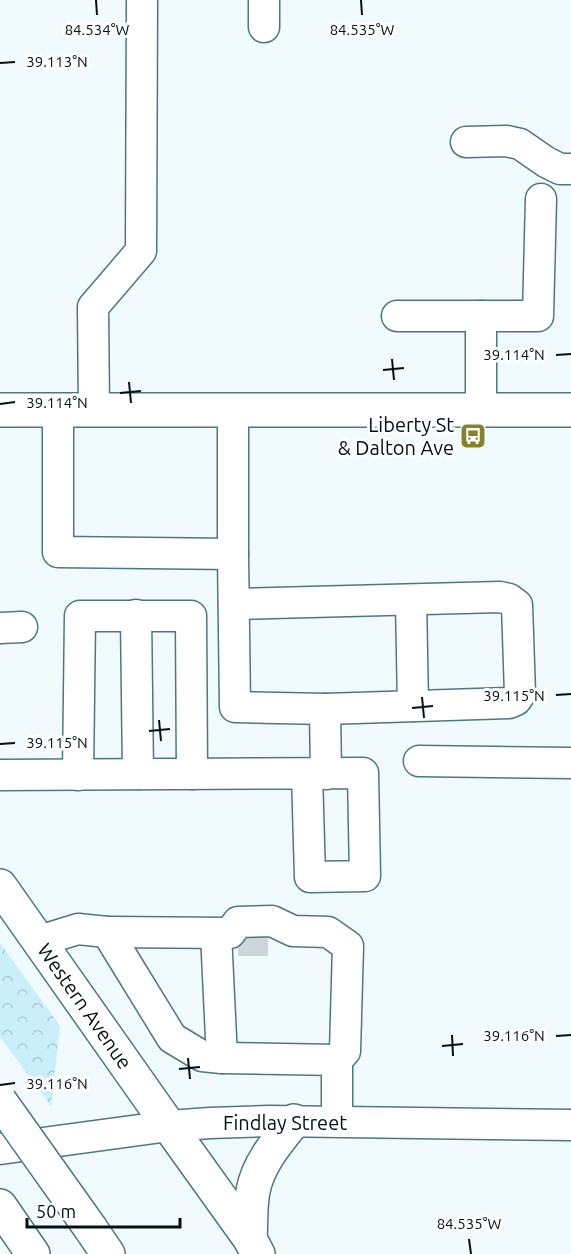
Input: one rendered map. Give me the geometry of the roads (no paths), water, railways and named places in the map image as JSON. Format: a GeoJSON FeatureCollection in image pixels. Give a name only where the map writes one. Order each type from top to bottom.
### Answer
{"type":"FeatureCollection","features":[{"type":"Feature","properties":{"kind":"main road"},"geometry":{"type":"LineString","coordinates":[[0,410],[571,410]]}},
{"type":"Feature","properties":{"kind":"main road","name":"Western Avenue"},"geometry":{"type":"LineString","coordinates":[[0,886],[254,1247]]}},
{"type":"Feature","properties":{"kind":"main road"},"geometry":{"type":"LineString","coordinates":[[0,1101],[99,1242]]}},
{"type":"Feature","properties":{"kind":"main road"},"geometry":{"type":"LineString","coordinates":[[254,1247],[252,1192],[268,1155],[294,1121]]}},
{"type":"Feature","properties":{"kind":"main road"},"geometry":{"type":"LineString","coordinates":[[0,1206],[27,1245]]}},
{"type":"Feature","properties":{"kind":"street"},"geometry":{"type":"LineString","coordinates":[[94,411],[93,307],[141,251],[142,0]]}},
{"type":"Feature","properties":{"kind":"street"},"geometry":{"type":"LineString","coordinates":[[466,142],[506,141],[520,144],[546,162],[560,169],[571,170]]}},
{"type":"Feature","properties":{"kind":"street"},"geometry":{"type":"LineString","coordinates":[[397,316],[538,316],[541,199]]}},
{"type":"Feature","properties":{"kind":"street"},"geometry":{"type":"LineString","coordinates":[[481,316],[481,410]]}},
{"type":"Feature","properties":{"kind":"street"},"geometry":{"type":"LineString","coordinates":[[58,411],[58,552],[233,554]]}},
{"type":"Feature","properties":{"kind":"street"},"geometry":{"type":"LineString","coordinates":[[232,411],[235,707],[325,709],[508,703],[516,700],[520,694],[517,605],[509,599],[500,597],[234,604]]}},
{"type":"Feature","properties":{"kind":"street"},"geometry":{"type":"LineString","coordinates":[[411,600],[413,706]]}},
{"type":"Feature","properties":{"kind":"street"},"geometry":{"type":"LineString","coordinates":[[78,775],[80,616],[136,615],[190,616],[192,774]]}},
{"type":"Feature","properties":{"kind":"street"},"geometry":{"type":"LineString","coordinates":[[136,615],[138,774]]}},
{"type":"Feature","properties":{"kind":"street"},"geometry":{"type":"LineString","coordinates":[[0,775],[316,774],[325,709]]}},
{"type":"Feature","properties":{"kind":"street"},"geometry":{"type":"LineString","coordinates":[[419,761],[571,763]]}},
{"type":"Feature","properties":{"kind":"street"},"geometry":{"type":"LineString","coordinates":[[222,1059],[228,936],[238,922],[272,921],[282,936],[328,932],[348,946],[345,1051],[337,1060],[337,1121]]}},
{"type":"Feature","properties":{"kind":"street"},"geometry":{"type":"LineString","coordinates":[[39,941],[78,929],[228,936]]}},
{"type":"Feature","properties":{"kind":"street"},"geometry":{"type":"LineString","coordinates":[[107,932],[172,1038],[202,1056],[222,1059],[337,1060]]}},
{"type":"Feature","properties":{"kind":"street","name":"Findlay Street"},"geometry":{"type":"LineString","coordinates":[[0,1149],[169,1126],[210,1123],[337,1121],[571,1125]]}},
{"type":"Feature","properties":{"kind":"tunnel"},"geometry":{"type":"LineString","coordinates":[[238,941],[270,941]]}},
{"type":"Feature","properties":{"kind":"place","name":"Liberty St & Dalton Ave"},"geometry":{"type":"Point","coordinates":[473,436]}}]}
